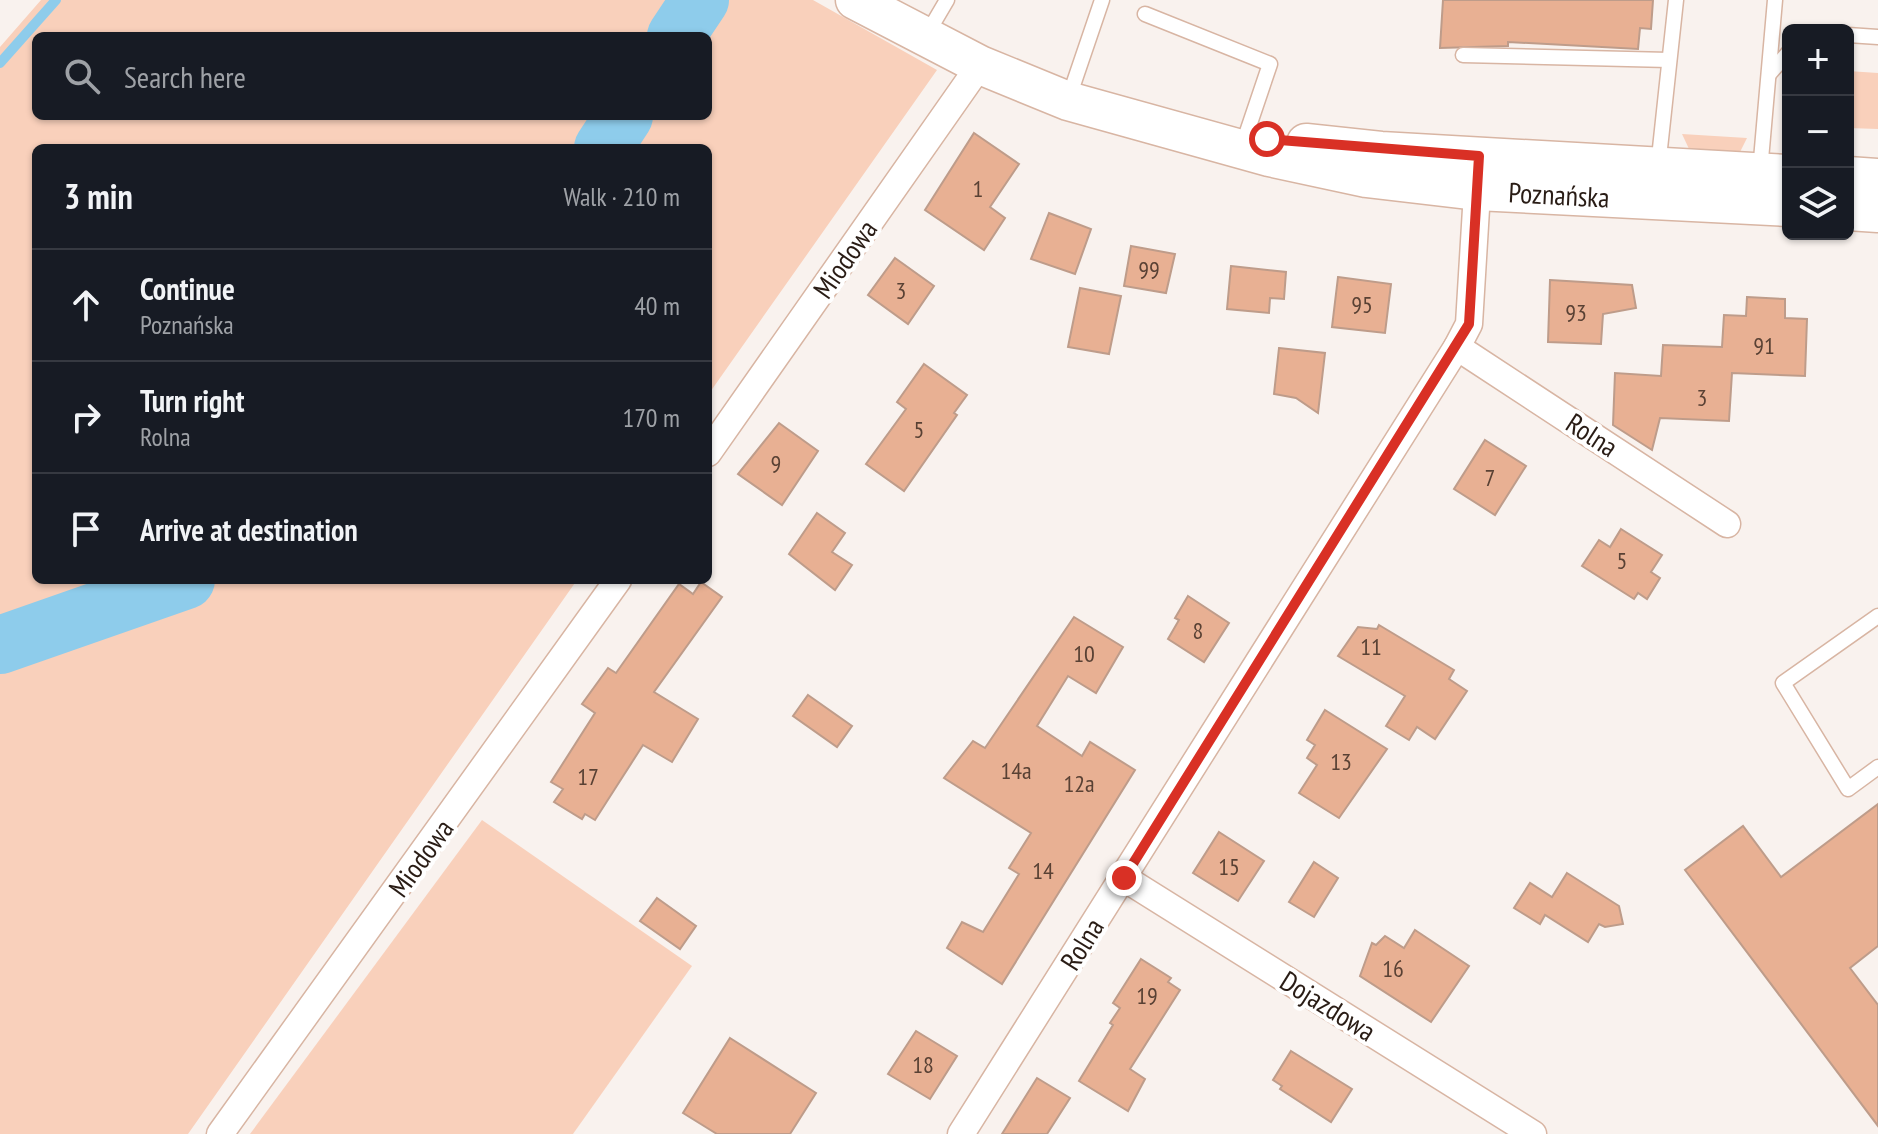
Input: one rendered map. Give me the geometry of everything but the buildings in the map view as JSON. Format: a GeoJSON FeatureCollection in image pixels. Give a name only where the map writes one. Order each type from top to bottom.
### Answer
{"type":"FeatureCollection","features":[{"type":"Feature","properties":{"kind":"main road","name":"Poznańska"},"geometry":{"type":"LineString","coordinates":[[855,0],[980,65],[1068,101],[1269,157],[1366,178],[1478,174],[1658,183],[1782,206]]}},
{"type":"Feature","properties":{"kind":"main road","name":"Poznańska"},"geometry":{"type":"LineString","coordinates":[[1191,135],[1245,138],[1478,174]]}},
{"type":"Feature","properties":{"kind":"main road","name":"Poznańska"},"geometry":{"type":"LineString","coordinates":[[1658,183],[1774,173]]}},
{"type":"Feature","properties":{"kind":"main road"},"geometry":{"type":"LineString","coordinates":[[1854,176],[1878,178]]}},
{"type":"Feature","properties":{"kind":"main road"},"geometry":{"type":"LineString","coordinates":[[1854,211],[1878,213]]}},
{"type":"Feature","properties":{"kind":"street","name":"Miodowa"},"geometry":{"type":"LineString","coordinates":[[712,447],[980,65]]}},
{"type":"Feature","properties":{"kind":"street","name":"Rolna"},"geometry":{"type":"LineString","coordinates":[[961,1134],[1457,347],[1469,324],[1478,174]]}},
{"type":"Feature","properties":{"kind":"street","name":"Rolna"},"geometry":{"type":"LineString","coordinates":[[1457,347],[1727,524]]}},
{"type":"Feature","properties":{"kind":"street","name":"Miodowa"},"geometry":{"type":"LineString","coordinates":[[220,1134],[615,584]]}},
{"type":"Feature","properties":{"kind":"street","name":"Dojazdowa"},"geometry":{"type":"LineString","coordinates":[[1124,878],[1533,1134]]}},
{"type":"Feature","properties":{"kind":"lane"},"geometry":{"type":"LineString","coordinates":[[925,38],[947,0]]}},
{"type":"Feature","properties":{"kind":"lane"},"geometry":{"type":"LineString","coordinates":[[1068,101],[1102,0]]}},
{"type":"Feature","properties":{"kind":"lane"},"geometry":{"type":"LineString","coordinates":[[1658,183],[1676,0]]}},
{"type":"Feature","properties":{"kind":"lane"},"geometry":{"type":"LineString","coordinates":[[1774,173],[1770,73],[1775,0]]}},
{"type":"Feature","properties":{"kind":"lane"},"geometry":{"type":"LineString","coordinates":[[1145,14],[1270,64],[1245,138]]}},
{"type":"Feature","properties":{"kind":"lane"},"geometry":{"type":"LineString","coordinates":[[1854,35],[1878,37]]}},
{"type":"Feature","properties":{"kind":"lane"},"geometry":{"type":"LineString","coordinates":[[1463,55],[1669,60]]}},
{"type":"Feature","properties":{"kind":"lane"},"geometry":{"type":"LineString","coordinates":[[1770,73],[1782,60]]}},
{"type":"Feature","properties":{"kind":"lane"},"geometry":{"type":"LineString","coordinates":[[1878,616],[1783,683],[1848,789],[1878,767]]}},
{"type":"Feature","properties":{"kind":"shaded area"},"geometry":{"type":"Polygon","coordinates":[[[41,0],[813,0],[937,70],[712,389],[712,144],[32,144],[32,584],[574,584],[188,1134],[0,1134],[0,47],[41,0]]]}},
{"type":"Feature","properties":{"kind":"shaded area"},"geometry":{"type":"Polygon","coordinates":[[[1854,71],[1878,73],[1878,129],[1854,128],[1854,71]]]}},
{"type":"Feature","properties":{"kind":"shaded area"},"geometry":{"type":"Polygon","coordinates":[[[1682,134],[1747,138],[1740,152],[1730,159],[1690,151],[1682,134]]]}},
{"type":"Feature","properties":{"kind":"shaded area"},"geometry":{"type":"Polygon","coordinates":[[[482,820],[692,966],[573,1134],[250,1134],[482,820]]]}},
{"type":"Feature","properties":{"kind":"waterway"},"geometry":{"type":"LineString","coordinates":[[0,63],[56,0]]}},
{"type":"Feature","properties":{"kind":"waterway"},"geometry":{"type":"LineString","coordinates":[[679,32],[700,0]]}},
{"type":"Feature","properties":{"kind":"waterway"},"geometry":{"type":"LineString","coordinates":[[606,144],[621,120]]}},
{"type":"Feature","properties":{"kind":"waterway"},"geometry":{"type":"LineString","coordinates":[[0,645],[175,584]]}},
{"type":"Feature","properties":{"kind":"route"},"geometry":{"type":"LineString","coordinates":[[1124,878],[1469,324],[1479,156],[1381,151],[1267,139]]}}]}
